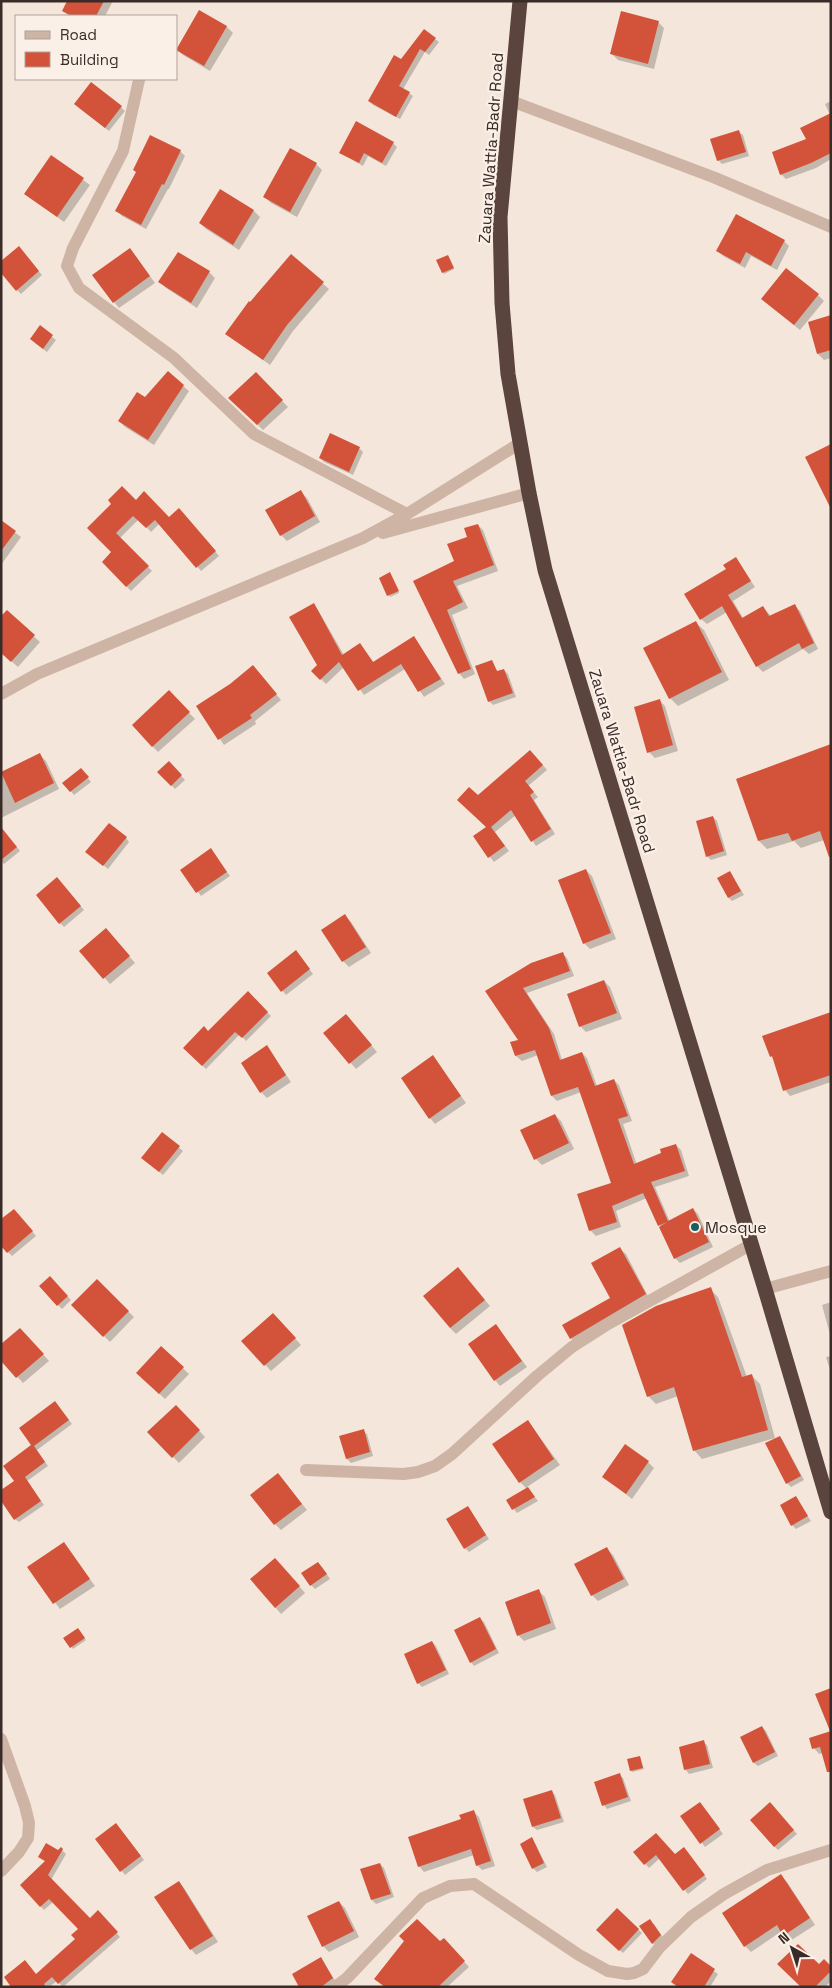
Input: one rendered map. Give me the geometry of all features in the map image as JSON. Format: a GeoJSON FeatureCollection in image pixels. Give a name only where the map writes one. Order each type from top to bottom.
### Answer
{"type":"FeatureCollection","features":[{"type":"Feature","properties":{"kind":"highway","name":"Zauara Wattia-Badr Road"},"geometry":{"type":"LineString","coordinates":[[520,1],[500,217],[502,303],[508,374],[529,493],[545,570],[752,1244],[831,1512]]}},
{"type":"Feature","properties":{"kind":"street"},"geometry":{"type":"LineString","coordinates":[[139,80],[124,151],[73,248],[67,266],[79,288],[174,358],[254,434],[407,514]]}},
{"type":"Feature","properties":{"kind":"street"},"geometry":{"type":"LineString","coordinates":[[512,101],[713,177],[831,227]]}},
{"type":"Feature","properties":{"kind":"street"},"geometry":{"type":"LineString","coordinates":[[1,694],[37,674],[364,538],[407,514],[520,443]]}},
{"type":"Feature","properties":{"kind":"street"},"geometry":{"type":"LineString","coordinates":[[364,538],[529,493]]}},
{"type":"Feature","properties":{"kind":"street"},"geometry":{"type":"LineString","coordinates":[[306,1470],[404,1474],[418,1472],[434,1466],[452,1454],[537,1376],[572,1347],[608,1324],[752,1244]]}},
{"type":"Feature","properties":{"kind":"street"},"geometry":{"type":"LineString","coordinates":[[765,1289],[831,1271]]}},
{"type":"Feature","properties":{"kind":"street"},"geometry":{"type":"LineString","coordinates":[[1,1739],[29,1822],[28,1838],[19,1852],[1,1871]]}},
{"type":"Feature","properties":{"kind":"street"},"geometry":{"type":"LineString","coordinates":[[336,1987],[347,1978],[423,1898],[450,1886],[474,1884],[580,1955],[608,1971],[627,1974],[643,1969],[659,1948],[691,1917],[724,1894],[767,1870],[831,1850]]}},
{"type":"Feature","properties":{"kind":"building"},"geometry":{"type":"Polygon","coordinates":[[[67,1],[104,1],[97,15],[70,15],[62,11],[67,1]]]}},
{"type":"Feature","properties":{"kind":"building"},"geometry":{"type":"Polygon","coordinates":[[[199,10],[227,26],[204,66],[178,51],[178,47],[199,10]]]}},
{"type":"Feature","properties":{"kind":"building"},"geometry":{"type":"Polygon","coordinates":[[[621,11],[659,21],[648,64],[610,54],[621,11]]]}},
{"type":"Feature","properties":{"kind":"building"},"geometry":{"type":"Polygon","coordinates":[[[424,29],[436,38],[425,52],[420,49],[399,86],[410,92],[396,117],[368,101],[394,55],[401,59],[424,29]]]}},
{"type":"Feature","properties":{"kind":"building"},"geometry":{"type":"Polygon","coordinates":[[[91,82],[122,106],[105,128],[74,104],[91,82]]]}},
{"type":"Feature","properties":{"kind":"building"},"geometry":{"type":"Polygon","coordinates":[[[831,113],[831,153],[780,175],[772,152],[806,139],[800,128],[831,113]]]}},
{"type":"Feature","properties":{"kind":"building"},"geometry":{"type":"Polygon","coordinates":[[[356,121],[394,142],[382,163],[364,153],[359,163],[339,153],[356,121]]]}},
{"type":"Feature","properties":{"kind":"building"},"geometry":{"type":"Polygon","coordinates":[[[739,130],[746,152],[717,161],[710,139],[739,130]]]}},
{"type":"Feature","properties":{"kind":"building"},"geometry":{"type":"Polygon","coordinates":[[[150,135],[181,150],[141,225],[115,211],[136,172],[133,170],[150,135]]]}},
{"type":"Feature","properties":{"kind":"building"},"geometry":{"type":"Polygon","coordinates":[[[290,148],[317,163],[290,212],[263,197],[290,148]]]}},
{"type":"Feature","properties":{"kind":"building"},"geometry":{"type":"Polygon","coordinates":[[[51,155],[84,178],[57,217],[24,194],[51,155]]]}},
{"type":"Feature","properties":{"kind":"building"},"geometry":{"type":"Polygon","coordinates":[[[220,189],[254,210],[233,245],[199,223],[220,189]]]}},
{"type":"Feature","properties":{"kind":"building"},"geometry":{"type":"Polygon","coordinates":[[[736,214],[785,240],[771,266],[746,252],[740,264],[716,251],[736,214]]]}},
{"type":"Feature","properties":{"kind":"building"},"geometry":{"type":"Polygon","coordinates":[[[19,246],[39,271],[16,291],[1,273],[1,261],[19,246]]]}},
{"type":"Feature","properties":{"kind":"building"},"geometry":{"type":"Polygon","coordinates":[[[130,248],[150,276],[113,303],[92,275],[130,248]]]}},
{"type":"Feature","properties":{"kind":"building"},"geometry":{"type":"Polygon","coordinates":[[[178,252],[210,271],[191,303],[158,282],[178,252]]]}},
{"type":"Feature","properties":{"kind":"building"},"geometry":{"type":"Polygon","coordinates":[[[291,254],[324,282],[287,325],[263,360],[225,334],[249,301],[291,254]]]}},
{"type":"Feature","properties":{"kind":"building"},"geometry":{"type":"Polygon","coordinates":[[[448,255],[454,268],[442,273],[436,260],[448,255]]]}},
{"type":"Feature","properties":{"kind":"building"},"geometry":{"type":"Polygon","coordinates":[[[786,268],[819,294],[794,325],[761,299],[786,268]]]}},
{"type":"Feature","properties":{"kind":"building"},"geometry":{"type":"Polygon","coordinates":[[[831,315],[831,350],[817,354],[808,322],[831,315]]]}},
{"type":"Feature","properties":{"kind":"building"},"geometry":{"type":"Polygon","coordinates":[[[40,325],[53,335],[43,349],[30,339],[40,325]]]}},
{"type":"Feature","properties":{"kind":"building"},"geometry":{"type":"Polygon","coordinates":[[[168,371],[184,385],[148,440],[118,421],[137,392],[145,397],[168,371]]]}},
{"type":"Feature","properties":{"kind":"building"},"geometry":{"type":"Polygon","coordinates":[[[256,372],[283,400],[257,425],[228,398],[256,372]]]}},
{"type":"Feature","properties":{"kind":"building"},"geometry":{"type":"Polygon","coordinates":[[[330,433],[360,447],[349,472],[319,458],[330,433]]]}},
{"type":"Feature","properties":{"kind":"building"},"geometry":{"type":"Polygon","coordinates":[[[831,444],[831,509],[805,457],[831,444]]]}},
{"type":"Feature","properties":{"kind":"building"},"geometry":{"type":"Polygon","coordinates":[[[122,486],[136,500],[144,491],[169,517],[179,508],[216,551],[196,568],[155,520],[146,528],[133,516],[116,533],[149,566],[126,587],[102,562],[111,552],[87,528],[111,504],[108,500],[122,486]]]}},
{"type":"Feature","properties":{"kind":"building"},"geometry":{"type":"Polygon","coordinates":[[[301,490],[315,516],[280,536],[265,510],[301,490]]]}},
{"type":"Feature","properties":{"kind":"building"},"geometry":{"type":"Polygon","coordinates":[[[1,520],[16,531],[1,551],[1,520]]]}},
{"type":"Feature","properties":{"kind":"building"},"geometry":{"type":"Polygon","coordinates":[[[478,524],[494,565],[453,581],[463,602],[447,610],[471,669],[458,674],[413,581],[454,561],[447,544],[467,537],[464,528],[478,524]]]}},
{"type":"Feature","properties":{"kind":"building"},"geometry":{"type":"Polygon","coordinates":[[[736,557],[751,581],[728,595],[742,618],[763,606],[769,616],[795,604],[814,643],[802,649],[799,643],[756,667],[722,606],[700,620],[684,594],[726,569],[723,565],[736,557]]]}},
{"type":"Feature","properties":{"kind":"building"},"geometry":{"type":"Polygon","coordinates":[[[390,572],[399,591],[387,596],[379,578],[390,572]]]}},
{"type":"Feature","properties":{"kind":"building"},"geometry":{"type":"Polygon","coordinates":[[[314,603],[342,655],[360,643],[373,662],[414,636],[441,679],[418,692],[401,664],[358,691],[339,662],[320,680],[311,671],[317,665],[289,617],[314,603]]]}},
{"type":"Feature","properties":{"kind":"building"},"geometry":{"type":"Polygon","coordinates":[[[7,610],[35,635],[11,662],[1,653],[1,616],[7,610]]]}},
{"type":"Feature","properties":{"kind":"building"},"geometry":{"type":"Polygon","coordinates":[[[696,621],[722,672],[669,699],[643,648],[696,621]]]}},
{"type":"Feature","properties":{"kind":"building"},"geometry":{"type":"Polygon","coordinates":[[[492,660],[497,671],[504,669],[513,693],[488,702],[475,666],[492,660]]]}},
{"type":"Feature","properties":{"kind":"building"},"geometry":{"type":"Polygon","coordinates":[[[253,665],[277,694],[250,715],[252,718],[218,740],[196,706],[230,684],[253,665]]]}},
{"type":"Feature","properties":{"kind":"building"},"geometry":{"type":"Polygon","coordinates":[[[169,690],[190,712],[152,747],[132,725],[169,690]]]}},
{"type":"Feature","properties":{"kind":"building"},"geometry":{"type":"Polygon","coordinates":[[[660,699],[673,745],[647,753],[634,707],[660,699]]]}},
{"type":"Feature","properties":{"kind":"building"},"geometry":{"type":"Polygon","coordinates":[[[831,744],[831,857],[829,857],[820,831],[792,841],[788,833],[758,841],[736,779],[831,744]]]}},
{"type":"Feature","properties":{"kind":"building"},"geometry":{"type":"Polygon","coordinates":[[[530,750],[543,765],[525,781],[534,792],[530,795],[551,829],[531,842],[511,810],[491,827],[505,846],[488,858],[473,836],[486,827],[457,800],[469,787],[478,795],[530,750]]]}},
{"type":"Feature","properties":{"kind":"building"},"geometry":{"type":"Polygon","coordinates":[[[40,753],[54,783],[15,803],[1,772],[40,753]]]}},
{"type":"Feature","properties":{"kind":"building"},"geometry":{"type":"Polygon","coordinates":[[[169,761],[182,775],[171,786],[157,772],[169,761]]]}},
{"type":"Feature","properties":{"kind":"building"},"geometry":{"type":"Polygon","coordinates":[[[81,768],[89,777],[70,792],[62,783],[81,768]]]}},
{"type":"Feature","properties":{"kind":"building"},"geometry":{"type":"Polygon","coordinates":[[[713,816],[724,851],[706,857],[696,821],[713,816]]]}},
{"type":"Feature","properties":{"kind":"building"},"geometry":{"type":"Polygon","coordinates":[[[109,823],[127,837],[103,866],[85,852],[109,823]]]}},
{"type":"Feature","properties":{"kind":"building"},"geometry":{"type":"Polygon","coordinates":[[[1,827],[17,847],[1,860],[1,827]]]}},
{"type":"Feature","properties":{"kind":"building"},"geometry":{"type":"Polygon","coordinates":[[[211,848],[227,872],[196,893],[180,870],[211,848]]]}},
{"type":"Feature","properties":{"kind":"building"},"geometry":{"type":"Polygon","coordinates":[[[586,869],[611,933],[583,944],[558,880],[586,869]]]}},
{"type":"Feature","properties":{"kind":"building"},"geometry":{"type":"Polygon","coordinates":[[[730,871],[741,891],[728,898],[717,878],[730,871]]]}},
{"type":"Feature","properties":{"kind":"building"},"geometry":{"type":"Polygon","coordinates":[[[57,877],[81,906],[59,924],[36,895],[57,877]]]}},
{"type":"Feature","properties":{"kind":"building"},"geometry":{"type":"Polygon","coordinates":[[[345,914],[366,947],[342,962],[321,930],[345,914]]]}},
{"type":"Feature","properties":{"kind":"building"},"geometry":{"type":"Polygon","coordinates":[[[106,928],[130,956],[103,979],[79,951],[106,928]]]}},
{"type":"Feature","properties":{"kind":"building"},"geometry":{"type":"Polygon","coordinates":[[[296,950],[310,969],[281,992],[267,973],[296,950]]]}},
{"type":"Feature","properties":{"kind":"building"},"geometry":{"type":"Polygon","coordinates":[[[563,952],[570,971],[523,988],[549,1028],[560,1060],[582,1052],[595,1086],[614,1079],[628,1116],[618,1119],[634,1164],[661,1153],[660,1149],[676,1144],[685,1171],[651,1182],[668,1221],[693,1208],[709,1242],[674,1259],[659,1227],[667,1222],[658,1226],[643,1193],[612,1206],[617,1222],[589,1231],[577,1194],[611,1183],[578,1087],[551,1096],[535,1050],[515,1056],[510,1042],[518,1040],[485,991],[531,963],[563,952]]]}},
{"type":"Feature","properties":{"kind":"building"},"geometry":{"type":"Polygon","coordinates":[[[604,980],[617,1013],[579,1027],[567,994],[604,980]]]}},
{"type":"Feature","properties":{"kind":"building"},"geometry":{"type":"Polygon","coordinates":[[[248,991],[268,1012],[242,1038],[235,1032],[202,1066],[183,1048],[204,1026],[208,1031],[248,991]]]}},
{"type":"Feature","properties":{"kind":"building"},"geometry":{"type":"Polygon","coordinates":[[[831,1012],[831,1075],[783,1091],[772,1056],[770,1057],[762,1036],[831,1012]]]}},
{"type":"Feature","properties":{"kind":"building"},"geometry":{"type":"Polygon","coordinates":[[[346,1014],[372,1045],[349,1064],[323,1033],[346,1014]]]}},
{"type":"Feature","properties":{"kind":"building"},"geometry":{"type":"Polygon","coordinates":[[[267,1045],[286,1075],[260,1093],[241,1063],[267,1045]]]}},
{"type":"Feature","properties":{"kind":"building"},"geometry":{"type":"Polygon","coordinates":[[[433,1055],[461,1096],[429,1119],[401,1078],[433,1055]]]}},
{"type":"Feature","properties":{"kind":"building"},"geometry":{"type":"Polygon","coordinates":[[[555,1114],[569,1143],[534,1160],[520,1130],[555,1114]]]}},
{"type":"Feature","properties":{"kind":"building"},"geometry":{"type":"Polygon","coordinates":[[[162,1132],[180,1146],[159,1172],[141,1158],[162,1132]]]}},
{"type":"Feature","properties":{"kind":"building"},"geometry":{"type":"Polygon","coordinates":[[[14,1209],[33,1231],[7,1253],[1,1246],[1,1219],[14,1209]]]}},
{"type":"Feature","properties":{"kind":"building"},"geometry":{"type":"Polygon","coordinates":[[[620,1247],[646,1294],[570,1339],[562,1325],[610,1298],[591,1263],[620,1247]]]}},
{"type":"Feature","properties":{"kind":"building"},"geometry":{"type":"Polygon","coordinates":[[[458,1267],[485,1300],[450,1328],[423,1296],[458,1267]]]}},
{"type":"Feature","properties":{"kind":"building"},"geometry":{"type":"Polygon","coordinates":[[[50,1276],[68,1296],[57,1306],[39,1286],[50,1276]]]}},
{"type":"Feature","properties":{"kind":"building"},"geometry":{"type":"Polygon","coordinates":[[[97,1279],[129,1311],[103,1337],[71,1305],[97,1279]]]}},
{"type":"Feature","properties":{"kind":"building"},"geometry":{"type":"Polygon","coordinates":[[[711,1287],[742,1377],[752,1374],[768,1430],[693,1451],[674,1387],[647,1397],[622,1325],[656,1306],[711,1287]]]}},
{"type":"Feature","properties":{"kind":"building"},"geometry":{"type":"Polygon","coordinates":[[[273,1313],[296,1338],[264,1366],[241,1341],[273,1313]]]}},
{"type":"Feature","properties":{"kind":"building"},"geometry":{"type":"Polygon","coordinates":[[[496,1324],[522,1361],[494,1381],[468,1344],[496,1324]]]}},
{"type":"Feature","properties":{"kind":"building"},"geometry":{"type":"Polygon","coordinates":[[[20,1328],[44,1354],[16,1378],[1,1361],[1,1344],[20,1328]]]}},
{"type":"Feature","properties":{"kind":"building"},"geometry":{"type":"Polygon","coordinates":[[[161,1346],[184,1367],[159,1394],[136,1373],[161,1346]]]}},
{"type":"Feature","properties":{"kind":"building"},"geometry":{"type":"Polygon","coordinates":[[[55,1401],[69,1420],[34,1446],[45,1462],[25,1477],[41,1501],[14,1520],[1,1501],[1,1490],[14,1481],[3,1466],[31,1445],[19,1428],[55,1401]]]}},
{"type":"Feature","properties":{"kind":"building"},"geometry":{"type":"Polygon","coordinates":[[[176,1405],[200,1430],[172,1458],[147,1432],[176,1405]]]}},
{"type":"Feature","properties":{"kind":"building"},"geometry":{"type":"Polygon","coordinates":[[[528,1420],[554,1459],[519,1483],[492,1444],[528,1420]]]}},
{"type":"Feature","properties":{"kind":"building"},"geometry":{"type":"Polygon","coordinates":[[[364,1429],[370,1452],[346,1459],[339,1436],[364,1429]]]}},
{"type":"Feature","properties":{"kind":"building"},"geometry":{"type":"Polygon","coordinates":[[[780,1436],[801,1476],[786,1484],[765,1443],[780,1436]]]}},
{"type":"Feature","properties":{"kind":"building"},"geometry":{"type":"Polygon","coordinates":[[[625,1444],[649,1461],[626,1494],[602,1477],[625,1444]]]}},
{"type":"Feature","properties":{"kind":"building"},"geometry":{"type":"Polygon","coordinates":[[[278,1473],[302,1504],[274,1525],[250,1495],[278,1473]]]}},
{"type":"Feature","properties":{"kind":"building"},"geometry":{"type":"Polygon","coordinates":[[[528,1487],[535,1497],[512,1510],[506,1500],[528,1487]]]}},
{"type":"Feature","properties":{"kind":"building"},"geometry":{"type":"Polygon","coordinates":[[[796,1496],[808,1516],[791,1526],[780,1505],[796,1496]]]}},
{"type":"Feature","properties":{"kind":"building"},"geometry":{"type":"Polygon","coordinates":[[[468,1506],[486,1535],[464,1549],[446,1519],[468,1506]]]}},
{"type":"Feature","properties":{"kind":"building"},"geometry":{"type":"Polygon","coordinates":[[[64,1542],[90,1579],[53,1604],[27,1567],[64,1542]]]}},
{"type":"Feature","properties":{"kind":"building"},"geometry":{"type":"Polygon","coordinates":[[[607,1547],[624,1579],[591,1596],[574,1564],[607,1547]]]}},
{"type":"Feature","properties":{"kind":"building"},"geometry":{"type":"Polygon","coordinates":[[[275,1558],[300,1586],[275,1608],[250,1579],[275,1558]]]}},
{"type":"Feature","properties":{"kind":"building"},"geometry":{"type":"Polygon","coordinates":[[[318,1562],[327,1574],[310,1586],[301,1573],[318,1562]]]}},
{"type":"Feature","properties":{"kind":"building"},"geometry":{"type":"Polygon","coordinates":[[[539,1589],[551,1623],[517,1636],[505,1602],[539,1589]]]}},
{"type":"Feature","properties":{"kind":"building"},"geometry":{"type":"Polygon","coordinates":[[[480,1617],[496,1649],[470,1663],[454,1630],[480,1617]]]}},
{"type":"Feature","properties":{"kind":"building"},"geometry":{"type":"Polygon","coordinates":[[[78,1628],[85,1638],[70,1648],[63,1638],[78,1628]]]}},
{"type":"Feature","properties":{"kind":"building"},"geometry":{"type":"Polygon","coordinates":[[[432,1641],[446,1670],[417,1684],[404,1654],[432,1641]]]}},
{"type":"Feature","properties":{"kind":"building"},"geometry":{"type":"Polygon","coordinates":[[[831,1688],[831,1730],[830,1731],[815,1694],[831,1688]]]}},
{"type":"Feature","properties":{"kind":"building"},"geometry":{"type":"Polygon","coordinates":[[[762,1726],[775,1752],[753,1763],[740,1737],[762,1726]]]}},
{"type":"Feature","properties":{"kind":"building"},"geometry":{"type":"Polygon","coordinates":[[[831,1731],[831,1772],[827,1772],[820,1747],[812,1749],[809,1738],[831,1731]]]}},
{"type":"Feature","properties":{"kind":"building"},"geometry":{"type":"Polygon","coordinates":[[[704,1740],[710,1764],[684,1770],[679,1747],[704,1740]]]}},
{"type":"Feature","properties":{"kind":"building"},"geometry":{"type":"Polygon","coordinates":[[[640,1756],[643,1768],[630,1771],[627,1759],[640,1756]]]}},
{"type":"Feature","properties":{"kind":"building"},"geometry":{"type":"Polygon","coordinates":[[[620,1773],[628,1797],[602,1806],[594,1782],[620,1773]]]}},
{"type":"Feature","properties":{"kind":"building"},"geometry":{"type":"Polygon","coordinates":[[[552,1790],[561,1818],[532,1827],[523,1799],[552,1790]]]}},
{"type":"Feature","properties":{"kind":"building"},"geometry":{"type":"Polygon","coordinates":[[[700,1802],[720,1829],[700,1844],[680,1816],[700,1802]]]}},
{"type":"Feature","properties":{"kind":"building"},"geometry":{"type":"Polygon","coordinates":[[[770,1802],[794,1830],[774,1847],[750,1820],[770,1802]]]}},
{"type":"Feature","properties":{"kind":"building"},"geometry":{"type":"Polygon","coordinates":[[[474,1810],[491,1861],[476,1866],[471,1849],[418,1867],[408,1837],[461,1819],[459,1815],[474,1810]]]}},
{"type":"Feature","properties":{"kind":"building"},"geometry":{"type":"Polygon","coordinates":[[[116,1823],[141,1856],[120,1872],[95,1839],[116,1823]]]}},
{"type":"Feature","properties":{"kind":"building"},"geometry":{"type":"Polygon","coordinates":[[[656,1833],[675,1854],[684,1847],[705,1875],[683,1891],[656,1855],[644,1865],[633,1852],[656,1833]]]}},
{"type":"Feature","properties":{"kind":"building"},"geometry":{"type":"Polygon","coordinates":[[[532,1837],[544,1863],[532,1869],[520,1844],[532,1837]]]}},
{"type":"Feature","properties":{"kind":"building"},"geometry":{"type":"Polygon","coordinates":[[[46,1843],[58,1850],[61,1847],[63,1849],[48,1875],[90,1918],[98,1910],[118,1932],[58,1984],[52,1977],[44,1984],[46,1987],[11,1987],[4,1977],[25,1960],[36,1974],[75,1939],[71,1935],[78,1929],[49,1899],[40,1907],[20,1885],[45,1861],[38,1857],[46,1843]]]}},
{"type":"Feature","properties":{"kind":"building"},"geometry":{"type":"Polygon","coordinates":[[[380,1863],[391,1894],[371,1900],[360,1869],[380,1863]]]}},
{"type":"Feature","properties":{"kind":"building"},"geometry":{"type":"Polygon","coordinates":[[[781,1874],[810,1918],[783,1936],[777,1925],[744,1947],[722,1913],[781,1874]]]}},
{"type":"Feature","properties":{"kind":"building"},"geometry":{"type":"Polygon","coordinates":[[[179,1881],[213,1936],[190,1950],[154,1897],[179,1881]]]}},
{"type":"Feature","properties":{"kind":"building"},"geometry":{"type":"Polygon","coordinates":[[[339,1901],[354,1931],[322,1947],[307,1916],[339,1901]]]}},
{"type":"Feature","properties":{"kind":"building"},"geometry":{"type":"Polygon","coordinates":[[[617,1908],[639,1929],[619,1951],[596,1930],[617,1908]]]}},
{"type":"Feature","properties":{"kind":"building"},"geometry":{"type":"Polygon","coordinates":[[[417,1919],[440,1941],[444,1938],[465,1961],[438,1987],[385,1987],[374,1979],[404,1941],[399,1936],[417,1919]]]}},
{"type":"Feature","properties":{"kind":"building"},"geometry":{"type":"Polygon","coordinates":[[[650,1919],[661,1935],[652,1944],[639,1926],[650,1919]]]}},
{"type":"Feature","properties":{"kind":"building"},"geometry":{"type":"Polygon","coordinates":[[[798,1944],[819,1964],[824,1959],[831,1966],[831,1971],[815,1987],[801,1987],[777,1964],[798,1944]]]}},
{"type":"Feature","properties":{"kind":"building"},"geometry":{"type":"Polygon","coordinates":[[[691,1953],[715,1969],[704,1987],[678,1987],[671,1982],[691,1953]]]}},
{"type":"Feature","properties":{"kind":"building"},"geometry":{"type":"Polygon","coordinates":[[[321,1957],[333,1978],[321,1987],[299,1987],[292,1974],[321,1957]]]}},
{"type":"Feature","properties":{"kind":"place","name":"Mosque"},"geometry":{"type":"Point","coordinates":[695,1227]}}]}
